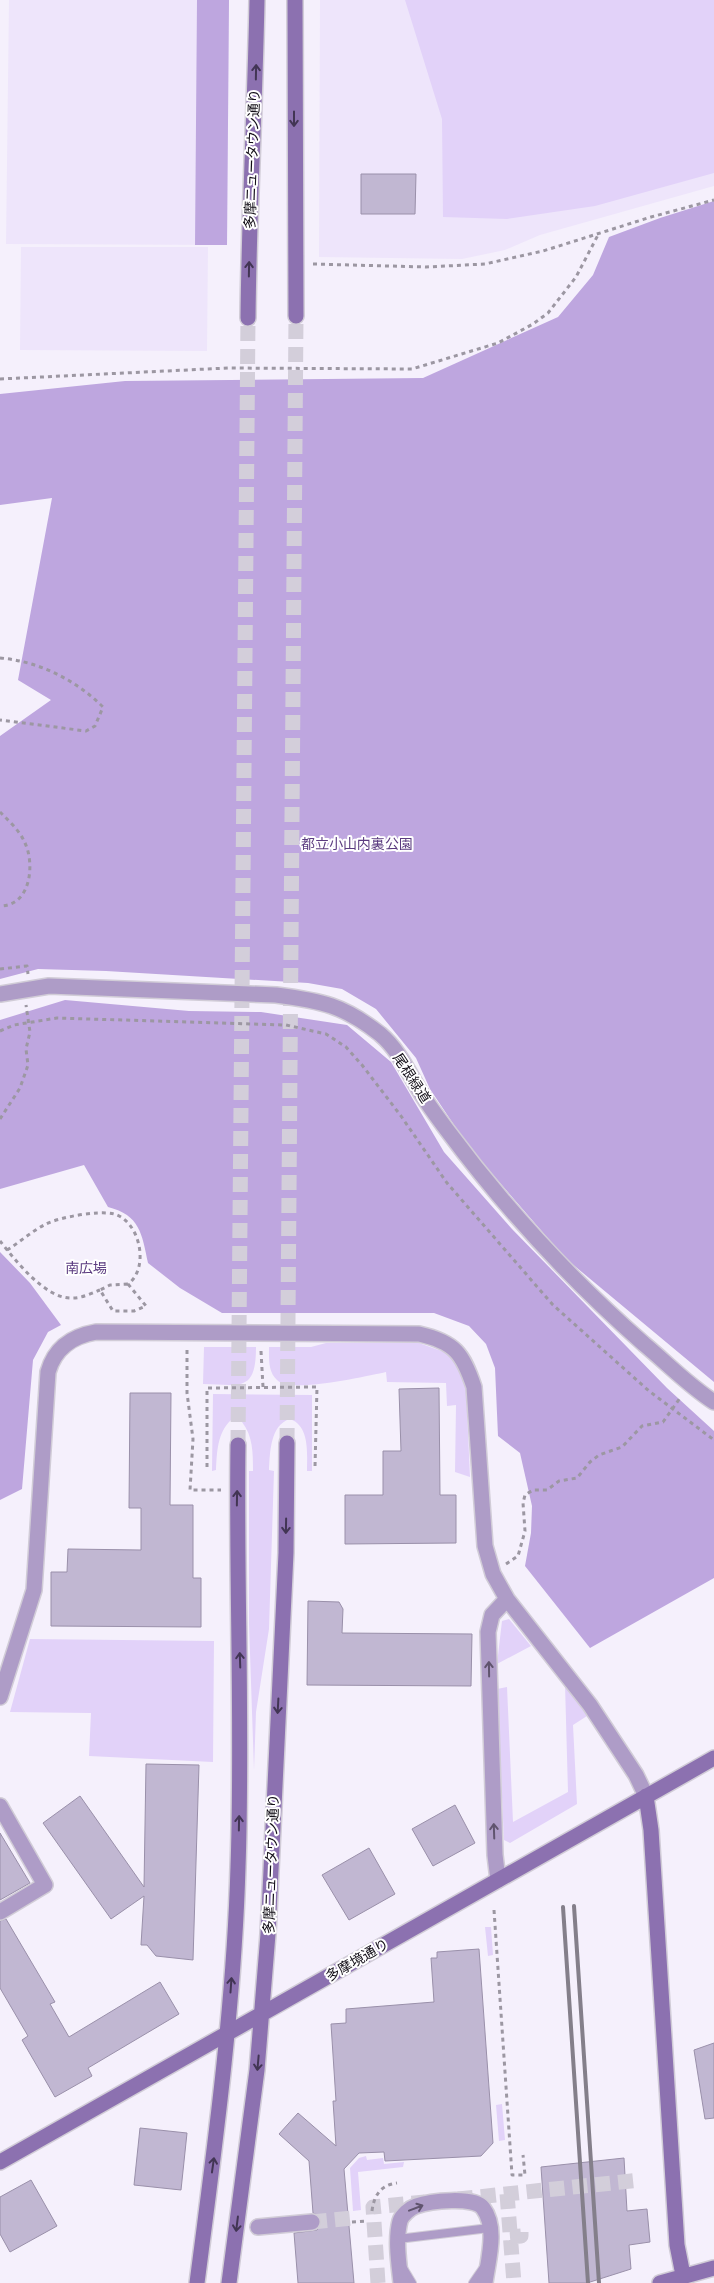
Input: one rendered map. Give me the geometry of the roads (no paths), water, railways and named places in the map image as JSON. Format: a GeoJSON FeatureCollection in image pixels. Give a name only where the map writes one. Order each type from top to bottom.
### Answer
{"type":"FeatureCollection","features":[{"type":"Feature","properties":{"kind":"main road","name":"多摩ニュータウン通り"},"geometry":{"type":"LineString","coordinates":[[248,318],[249,197],[256,78],[257,0]]}},
{"type":"Feature","properties":{"kind":"main road"},"geometry":{"type":"LineString","coordinates":[[295,0],[296,316]]}},
{"type":"Feature","properties":{"kind":"main road","name":"多摩ニュータウン通り"},"geometry":{"type":"LineString","coordinates":[[229,2283],[257,2070],[262,2014],[286,1553],[287,1443]]}},
{"type":"Feature","properties":{"kind":"main road"},"geometry":{"type":"LineString","coordinates":[[197,2283],[228,2034],[238,1870],[242,1724],[236,1557],[238,1445]]}},
{"type":"Feature","properties":{"kind":"main road","name":"多摩境通り"},"geometry":{"type":"LineString","coordinates":[[0,2162],[714,1758]]}},
{"type":"Feature","properties":{"kind":"main road"},"geometry":{"type":"LineString","coordinates":[[646,1796],[651,1830],[677,2245],[683,2275]]}},
{"type":"Feature","properties":{"kind":"main road"},"geometry":{"type":"LineString","coordinates":[[660,2283],[683,2275],[714,2268]]}},
{"type":"Feature","properties":{"kind":"street","name":"尾根緑道"},"geometry":{"type":"LineString","coordinates":[[0,994],[27,988],[49,986],[276,995],[311,1000],[341,1008],[382,1036],[403,1060],[421,1093],[446,1130],[508,1206],[567,1272],[690,1386],[714,1402]]}},
{"type":"Feature","properties":{"kind":"street"},"geometry":{"type":"LineString","coordinates":[[0,1697],[34,1590],[48,1372],[51,1361],[66,1344],[83,1334],[96,1332],[419,1334],[439,1338],[454,1347],[466,1365],[474,1387],[485,1546],[493,1574],[507,1599],[590,1705],[636,1775],[646,1796]]}},
{"type":"Feature","properties":{"kind":"street"},"geometry":{"type":"LineString","coordinates":[[498,1880],[495,1855],[488,1632],[492,1615],[507,1599]]}},
{"type":"Feature","properties":{"kind":"street"},"geometry":{"type":"LineString","coordinates":[[0,1806],[45,1885],[0,1912]]}},
{"type":"Feature","properties":{"kind":"street"},"geometry":{"type":"LineString","coordinates":[[401,2283],[398,2239],[401,2220],[406,2212],[415,2206],[465,2200],[482,2206],[486,2213],[491,2247],[485,2283]]}},
{"type":"Feature","properties":{"kind":"street"},"geometry":{"type":"LineString","coordinates":[[258,2227],[312,2222]]}},
{"type":"Feature","properties":{"kind":"lane"},"geometry":{"type":"LineString","coordinates":[[398,2239],[489,2228]]}},
{"type":"Feature","properties":{"kind":"lane"},"geometry":{"type":"LineString","coordinates":[[399,2260],[412,2283]]}},
{"type":"Feature","properties":{"kind":"lane"},"geometry":{"type":"LineString","coordinates":[[473,2283],[488,2261]]}},
{"type":"Feature","properties":{"kind":"tunnel"},"geometry":{"type":"LineString","coordinates":[[287,1443],[296,316]]}},
{"type":"Feature","properties":{"kind":"tunnel"},"geometry":{"type":"LineString","coordinates":[[238,1445],[248,318]]}},
{"type":"Feature","properties":{"kind":"tunnel"},"geometry":{"type":"LineString","coordinates":[[458,2199],[641,2180]]}},
{"type":"Feature","properties":{"kind":"tunnel"},"geometry":{"type":"LineString","coordinates":[[507,2194],[514,2283]]}},
{"type":"Feature","properties":{"kind":"tunnel"},"geometry":{"type":"LineString","coordinates":[[378,2283],[373,2207],[425,2202]]}},
{"type":"Feature","properties":{"kind":"tunnel"},"geometry":{"type":"LineString","coordinates":[[312,2222],[352,2218]]}},
{"type":"Feature","properties":{"kind":"tunnel"},"geometry":{"type":"LineString","coordinates":[[510,2237],[521,2236],[521,2227]]}},
{"type":"Feature","properties":{"kind":"railway"},"geometry":{"type":"LineString","coordinates":[[574,1906],[599,2283]]}},
{"type":"Feature","properties":{"kind":"railway"},"geometry":{"type":"LineString","coordinates":[[563,1907],[588,2283]]}},
{"type":"Feature","properties":{"kind":"park label","name":"都立小山内裏公園"},"geometry":{"type":"Point","coordinates":[357,844]}},
{"type":"Feature","properties":{"kind":"park label","name":"南広場"},"geometry":{"type":"Point","coordinates":[86,1268]}}]}
